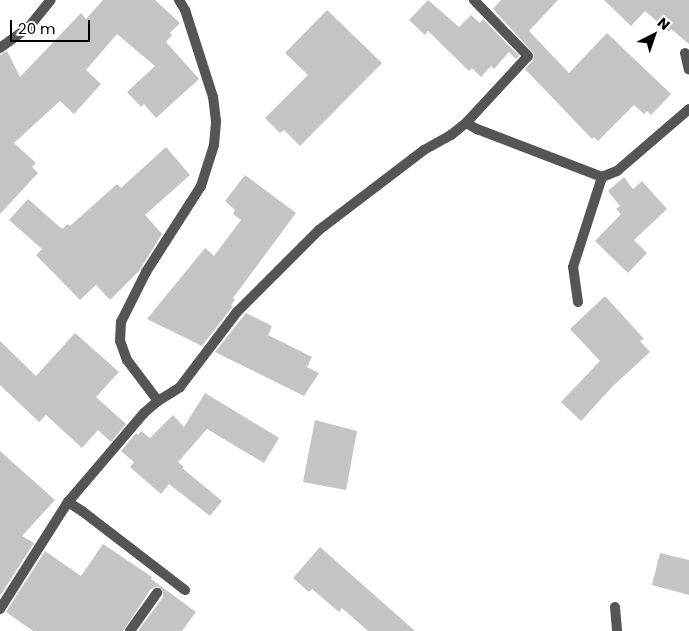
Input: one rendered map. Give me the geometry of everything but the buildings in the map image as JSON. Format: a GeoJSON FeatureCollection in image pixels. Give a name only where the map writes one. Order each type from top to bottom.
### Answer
{"type":"FeatureCollection","features":[{"type":"Feature","properties":{"kind":"street"},"geometry":{"type":"LineString","coordinates":[[0,48],[28,28],[51,0]]}},
{"type":"Feature","properties":{"kind":"street"},"geometry":{"type":"LineString","coordinates":[[158,401],[127,360],[120,341],[121,322],[146,272],[201,186],[214,145],[216,121],[213,97],[185,10],[179,0]]}},
{"type":"Feature","properties":{"kind":"street"},"geometry":{"type":"LineString","coordinates":[[0,609],[68,502],[144,412],[180,387],[237,312],[319,230],[424,150],[466,123],[528,56],[474,0]]}},
{"type":"Feature","properties":{"kind":"street"},"geometry":{"type":"LineString","coordinates":[[685,53],[689,70]]}},
{"type":"Feature","properties":{"kind":"street"},"geometry":{"type":"LineString","coordinates":[[466,123],[477,129],[602,177],[617,171],[689,108]]}},
{"type":"Feature","properties":{"kind":"street"},"geometry":{"type":"LineString","coordinates":[[578,302],[573,267],[602,177]]}},
{"type":"Feature","properties":{"kind":"street"},"geometry":{"type":"LineString","coordinates":[[68,502],[185,590]]}},
{"type":"Feature","properties":{"kind":"street"},"geometry":{"type":"LineString","coordinates":[[130,631],[158,593]]}},
{"type":"Feature","properties":{"kind":"street"},"geometry":{"type":"LineString","coordinates":[[615,607],[617,631]]}}]}
